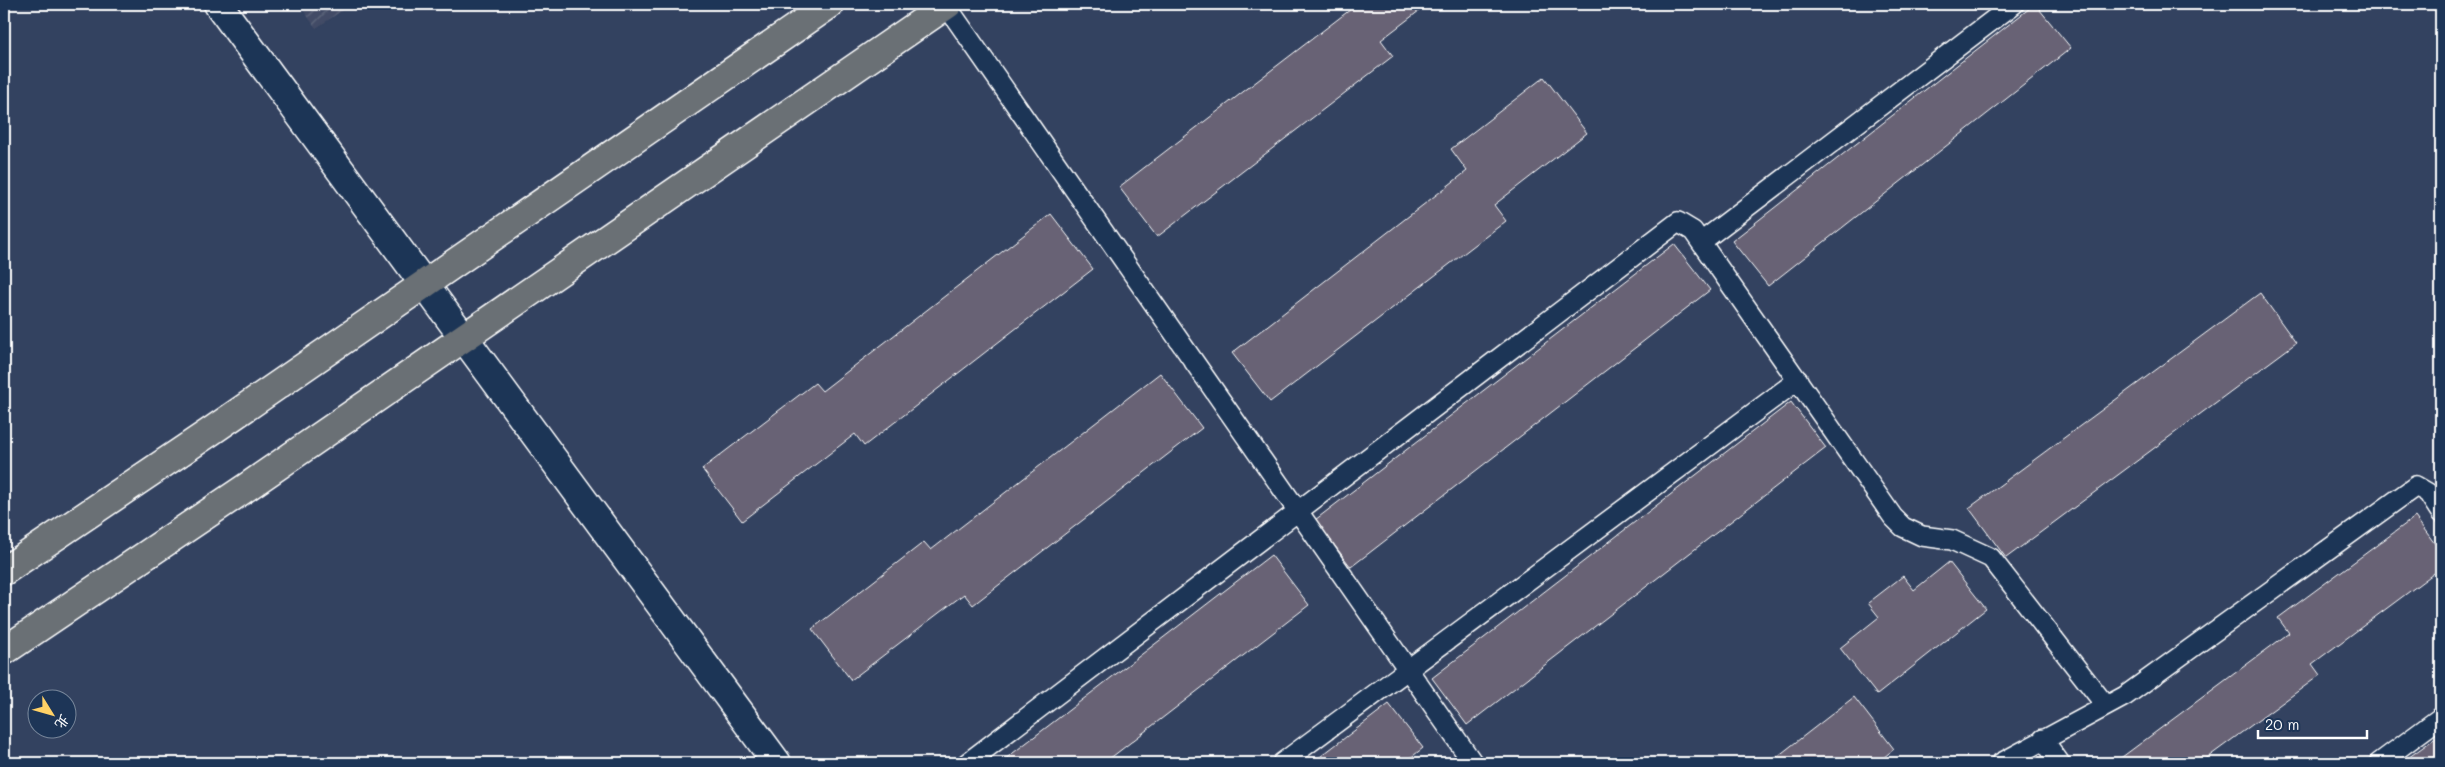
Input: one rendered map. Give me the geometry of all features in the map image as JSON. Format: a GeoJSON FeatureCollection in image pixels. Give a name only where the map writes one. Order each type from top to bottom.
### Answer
{"type":"FeatureCollection","features":[{"type":"Feature","properties":{"kind":"main road"},"geometry":{"type":"LineString","coordinates":[[4,571],[830,4]]}},
{"type":"Feature","properties":{"kind":"main road"},"geometry":{"type":"LineString","coordinates":[[4,651],[463,338],[947,4]]}},
{"type":"Feature","properties":{"kind":"street"},"geometry":{"type":"LineString","coordinates":[[218,4],[778,763]]}},
{"type":"Feature","properties":{"kind":"lane"},"geometry":{"type":"LineString","coordinates":[[947,4],[1473,763]]}},
{"type":"Feature","properties":{"kind":"lane"},"geometry":{"type":"LineString","coordinates":[[1701,242],[2014,4]]}},
{"type":"Feature","properties":{"kind":"lane"},"geometry":{"type":"LineString","coordinates":[[966,763],[1678,222],[1693,231],[1893,517],[1903,527],[1922,536],[1952,540],[1990,558],[2106,706]]}},
{"type":"Feature","properties":{"kind":"lane"},"geometry":{"type":"LineString","coordinates":[[1282,763],[1798,380]]}},
{"type":"Feature","properties":{"kind":"lane"},"geometry":{"type":"LineString","coordinates":[[2001,763],[2125,696],[2416,486],[2428,493],[2441,513]]}},
{"type":"Feature","properties":{"kind":"lane"},"geometry":{"type":"LineString","coordinates":[[2379,763],[2441,717]]}},
{"type":"Feature","properties":{"kind":"lane"},"geometry":{"type":"LineString","coordinates":[[2043,739],[2060,763]]}},
{"type":"Feature","properties":{"kind":"shaded area"},"geometry":{"type":"Polygon","coordinates":[[[299,4],[352,4],[316,28],[299,4]]]}},
{"type":"Feature","properties":{"kind":"building"},"geometry":{"type":"Polygon","coordinates":[[[1353,4],[1428,4],[1381,40],[1393,56],[1157,237],[1119,187],[1355,6],[1353,4]]]}},
{"type":"Feature","properties":{"kind":"building"},"geometry":{"type":"Polygon","coordinates":[[[2035,4],[2071,48],[1768,286],[1732,241],[2035,4]]]}},
{"type":"Feature","properties":{"kind":"building"},"geometry":{"type":"Polygon","coordinates":[[[1544,77],[1587,133],[1494,205],[1506,221],[1270,402],[1232,353],[1467,171],[1451,149],[1544,77]]]}},
{"type":"Feature","properties":{"kind":"building"},"geometry":{"type":"Polygon","coordinates":[[[1051,214],[1093,269],[864,446],[855,434],[742,521],[702,469],[815,383],[822,391],[1051,214]]]}},
{"type":"Feature","properties":{"kind":"building"},"geometry":{"type":"Polygon","coordinates":[[[1674,244],[1710,290],[1351,567],[1315,520],[1674,244]]]}},
{"type":"Feature","properties":{"kind":"building"},"geometry":{"type":"Polygon","coordinates":[[[2260,293],[2296,343],[2006,558],[1969,508],[2260,293]]]}},
{"type":"Feature","properties":{"kind":"building"},"geometry":{"type":"Polygon","coordinates":[[[1160,373],[1202,428],[973,605],[964,594],[851,680],[812,629],[924,542],[931,550],[1160,373]]]}},
{"type":"Feature","properties":{"kind":"building"},"geometry":{"type":"Polygon","coordinates":[[[1791,402],[1826,448],[1467,725],[1432,678],[1791,402]]]}},
{"type":"Feature","properties":{"kind":"building"},"geometry":{"type":"Polygon","coordinates":[[[2415,517],[2441,552],[2441,568],[2312,664],[2320,675],[2200,763],[2114,763],[2289,633],[2278,618],[2415,517]]]}},
{"type":"Feature","properties":{"kind":"building"},"geometry":{"type":"Polygon","coordinates":[[[1271,555],[1309,605],[1104,763],[1000,763],[1271,555]]]}},
{"type":"Feature","properties":{"kind":"building"},"geometry":{"type":"Polygon","coordinates":[[[1949,562],[1986,609],[1877,695],[1840,648],[1879,617],[1868,603],[1903,576],[1914,590],[1949,562]]]}},
{"type":"Feature","properties":{"kind":"building"},"geometry":{"type":"Polygon","coordinates":[[[1854,697],[1894,749],[1877,763],[1769,763],[1854,697]]]}},
{"type":"Feature","properties":{"kind":"building"},"geometry":{"type":"Polygon","coordinates":[[[1389,704],[1423,748],[1404,763],[1312,763],[1389,704]]]}},
{"type":"Feature","properties":{"kind":"building"},"geometry":{"type":"Polygon","coordinates":[[[2441,734],[2441,763],[2401,763],[2441,734]]]}}]}
